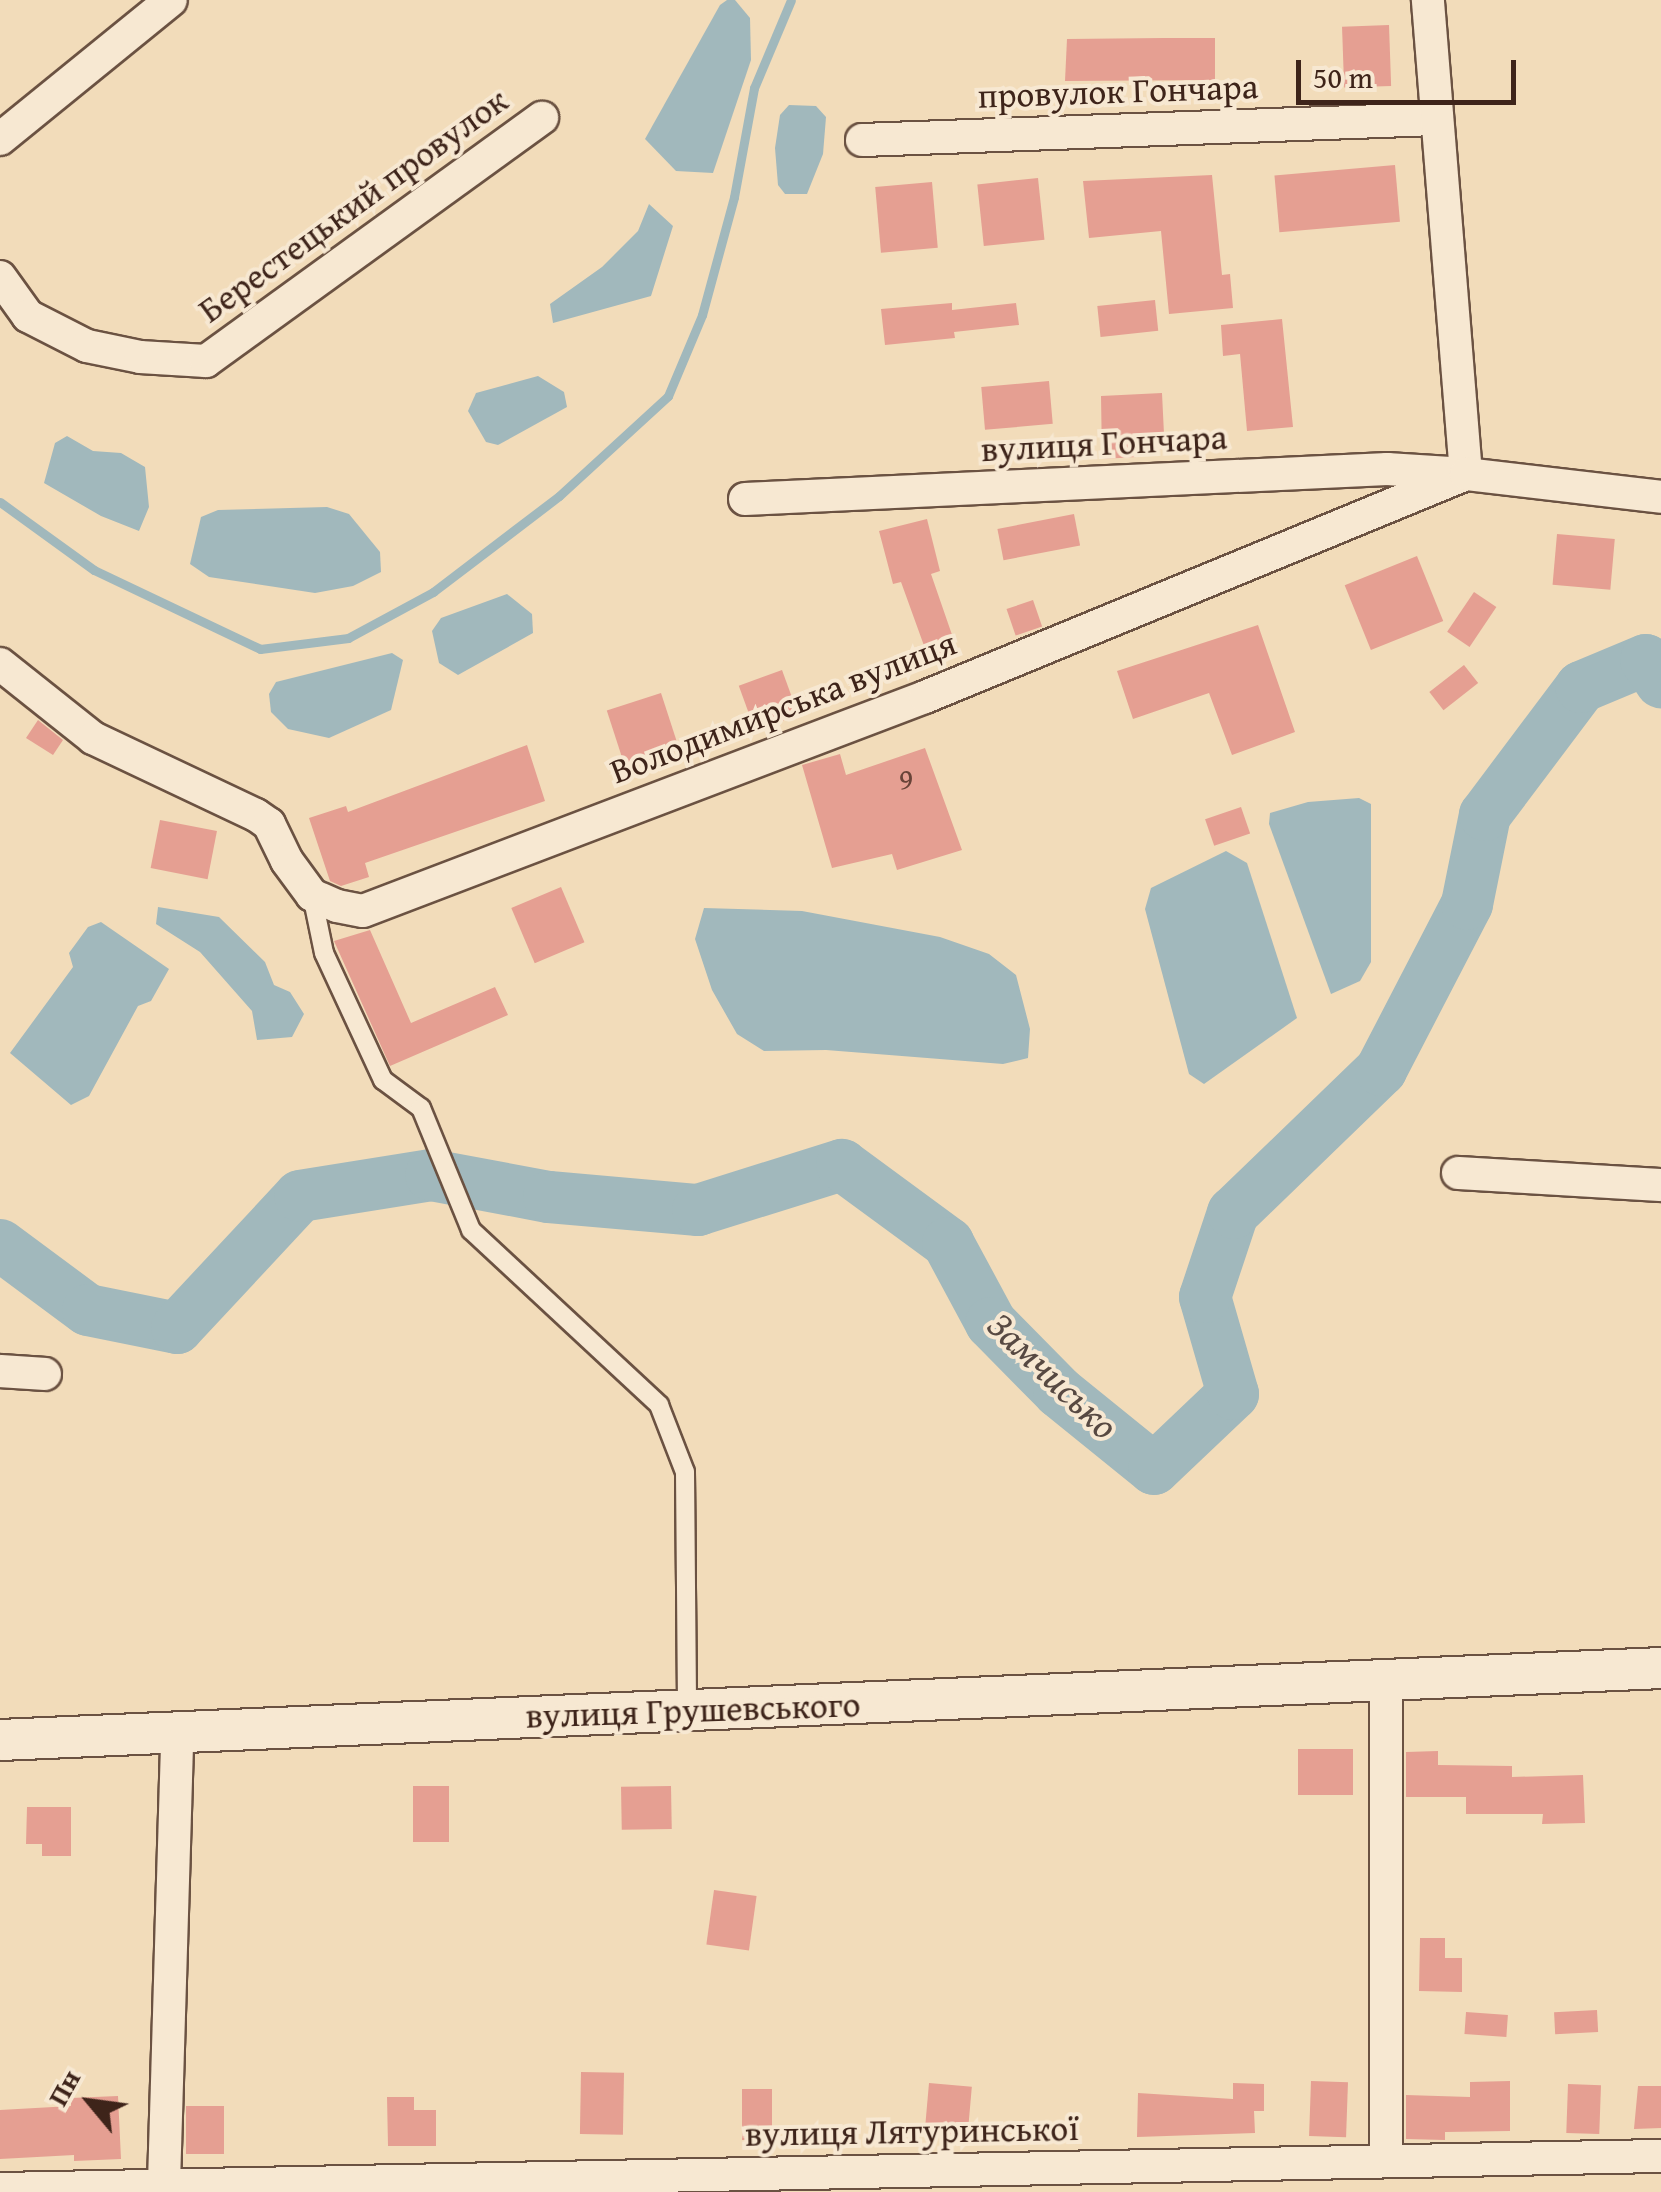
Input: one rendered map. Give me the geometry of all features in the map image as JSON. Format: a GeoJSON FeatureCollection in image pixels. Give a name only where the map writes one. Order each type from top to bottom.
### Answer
{"type":"FeatureCollection","features":[{"type":"Feature","properties":{"kind":"street"},"geometry":{"type":"LineString","coordinates":[[0,139],[171,0]]}},
{"type":"Feature","properties":{"kind":"street"},"geometry":{"type":"LineString","coordinates":[[1428,0],[1466,474]]}},
{"type":"Feature","properties":{"kind":"street","name":"Берестецький провулок"},"geometry":{"type":"LineString","coordinates":[[0,277],[28,316],[87,346],[140,357],[206,361],[542,118]]}},
{"type":"Feature","properties":{"kind":"street","name":"провулок Гончара"},"geometry":{"type":"LineString","coordinates":[[862,140],[1436,119]]}},
{"type":"Feature","properties":{"kind":"street","name":"вулиця Гончара"},"geometry":{"type":"LineString","coordinates":[[745,499],[1387,469],[1466,474]]}},
{"type":"Feature","properties":{"kind":"street","name":"Володимирська вулиця"},"geometry":{"type":"LineString","coordinates":[[312,895],[336,906],[363,911],[925,697],[1466,474],[1661,497]]}},
{"type":"Feature","properties":{"kind":"street"},"geometry":{"type":"LineString","coordinates":[[0,664],[94,738],[269,824],[287,861],[312,895]]}},
{"type":"Feature","properties":{"kind":"street"},"geometry":{"type":"LineString","coordinates":[[1458,1173],[1661,1185]]}},
{"type":"Feature","properties":{"kind":"street"},"geometry":{"type":"LineString","coordinates":[[0,1371],[45,1374]]}},
{"type":"Feature","properties":{"kind":"street","name":"вулиця Грушевського"},"geometry":{"type":"LineString","coordinates":[[0,1740],[1661,1668]]}},
{"type":"Feature","properties":{"kind":"street"},"geometry":{"type":"LineString","coordinates":[[1386,1680],[1386,2159]]}},
{"type":"Feature","properties":{"kind":"street"},"geometry":{"type":"LineString","coordinates":[[164,2183],[177,1732]]}},
{"type":"Feature","properties":{"kind":"street","name":"вулиця Лятуринської"},"geometry":{"type":"LineString","coordinates":[[0,2189],[1661,2156]]}},
{"type":"Feature","properties":{"kind":"lane"},"geometry":{"type":"LineString","coordinates":[[312,895],[324,953],[382,1080],[421,1108],[470,1230],[659,1405],[685,1472],[686,1710]]}},
{"type":"Feature","properties":{"kind":"water"},"geometry":{"type":"Polygon","coordinates":[[[735,0],[750,18],[751,60],[713,173],[676,171],[645,139],[720,5],[735,0]]]}},
{"type":"Feature","properties":{"kind":"water"},"geometry":{"type":"Polygon","coordinates":[[[789,105],[816,106],[826,117],[823,154],[807,194],[785,194],[778,185],[775,148],[780,115],[789,105]]]}},
{"type":"Feature","properties":{"kind":"water"},"geometry":{"type":"Polygon","coordinates":[[[649,204],[673,226],[651,296],[553,323],[550,304],[602,267],[638,231],[649,204]]]}},
{"type":"Feature","properties":{"kind":"water"},"geometry":{"type":"Polygon","coordinates":[[[538,376],[564,392],[567,407],[498,445],[486,442],[468,411],[476,393],[538,376]]]}},
{"type":"Feature","properties":{"kind":"water"},"geometry":{"type":"Polygon","coordinates":[[[67,436],[93,451],[121,453],[145,467],[149,507],[139,531],[101,516],[44,483],[55,443],[67,436]]]}},
{"type":"Feature","properties":{"kind":"water"},"geometry":{"type":"Polygon","coordinates":[[[327,507],[349,514],[380,552],[381,572],[353,586],[315,593],[209,577],[190,564],[201,517],[218,510],[327,507]]]}},
{"type":"Feature","properties":{"kind":"water"},"geometry":{"type":"Polygon","coordinates":[[[507,594],[532,614],[533,633],[458,675],[439,663],[432,631],[441,618],[507,594]]]}},
{"type":"Feature","properties":{"kind":"water"},"geometry":{"type":"Polygon","coordinates":[[[392,653],[403,660],[391,710],[329,738],[288,729],[271,712],[269,694],[276,682],[392,653]]]}},
{"type":"Feature","properties":{"kind":"water"},"geometry":{"type":"Polygon","coordinates":[[[1359,798],[1371,804],[1371,962],[1360,981],[1331,994],[1269,824],[1270,813],[1308,802],[1359,798]]]}},
{"type":"Feature","properties":{"kind":"water"},"geometry":{"type":"Polygon","coordinates":[[[1226,851],[1247,863],[1297,1018],[1204,1084],[1189,1074],[1145,909],[1151,888],[1226,851]]]}},
{"type":"Feature","properties":{"kind":"water"},"geometry":{"type":"Polygon","coordinates":[[[158,907],[219,917],[265,962],[274,985],[290,992],[304,1014],[292,1037],[257,1040],[252,1011],[200,952],[156,924],[158,907]]]}},
{"type":"Feature","properties":{"kind":"water"},"geometry":{"type":"Polygon","coordinates":[[[704,908],[802,911],[940,937],[989,954],[1016,975],[1030,1029],[1028,1058],[1003,1064],[826,1050],[764,1051],[737,1034],[712,990],[695,939],[704,908]]]}},
{"type":"Feature","properties":{"kind":"water"},"geometry":{"type":"Polygon","coordinates":[[[101,922],[169,969],[151,1001],[138,1006],[89,1096],[71,1105],[10,1053],[73,967],[69,953],[88,927],[101,922]]]}},
{"type":"Feature","properties":{"kind":"building"},"geometry":{"type":"Polygon","coordinates":[[[1389,25],[1391,86],[1344,88],[1342,27],[1389,25]]]}},
{"type":"Feature","properties":{"kind":"building"},"geometry":{"type":"Polygon","coordinates":[[[1215,38],[1215,80],[1065,81],[1067,39],[1215,38]]]}},
{"type":"Feature","properties":{"kind":"building"},"geometry":{"type":"Polygon","coordinates":[[[1395,165],[1400,222],[1279,232],[1274,176],[1395,165]]]}},
{"type":"Feature","properties":{"kind":"building"},"geometry":{"type":"Polygon","coordinates":[[[1212,175],[1222,275],[1230,274],[1233,308],[1169,314],[1161,231],[1089,238],[1083,181],[1212,175]]]}},
{"type":"Feature","properties":{"kind":"building"},"geometry":{"type":"Polygon","coordinates":[[[1038,178],[1044,240],[984,246],[977,184],[1038,178]]]}},
{"type":"Feature","properties":{"kind":"building"},"geometry":{"type":"Polygon","coordinates":[[[932,182],[938,248],[881,253],[875,187],[932,182]]]}},
{"type":"Feature","properties":{"kind":"building"},"geometry":{"type":"Polygon","coordinates":[[[1155,300],[1158,331],[1101,337],[1097,306],[1155,300]]]}},
{"type":"Feature","properties":{"kind":"building"},"geometry":{"type":"Polygon","coordinates":[[[952,303],[952,310],[1016,303],[1019,325],[954,332],[955,338],[885,345],[881,309],[952,303]]]}},
{"type":"Feature","properties":{"kind":"building"},"geometry":{"type":"Polygon","coordinates":[[[1282,319],[1293,427],[1247,431],[1240,354],[1223,356],[1221,325],[1282,319]]]}},
{"type":"Feature","properties":{"kind":"building"},"geometry":{"type":"Polygon","coordinates":[[[1049,381],[1053,424],[985,430],[981,387],[1049,381]]]}},
{"type":"Feature","properties":{"kind":"building"},"geometry":{"type":"Polygon","coordinates":[[[1162,393],[1164,434],[1137,435],[1137,457],[1102,459],[1101,396],[1162,393]]]}},
{"type":"Feature","properties":{"kind":"building"},"geometry":{"type":"Polygon","coordinates":[[[1074,514],[1080,545],[1004,560],[997,529],[1074,514]]]}},
{"type":"Feature","properties":{"kind":"building"},"geometry":{"type":"Polygon","coordinates":[[[927,519],[940,571],[931,574],[959,655],[931,665],[901,582],[893,584],[879,531],[927,519]]]}},
{"type":"Feature","properties":{"kind":"building"},"geometry":{"type":"Polygon","coordinates":[[[1557,534],[1615,539],[1610,590],[1553,585],[1557,534]]]}},
{"type":"Feature","properties":{"kind":"building"},"geometry":{"type":"Polygon","coordinates":[[[1417,556],[1443,621],[1371,650],[1345,585],[1417,556]]]}},
{"type":"Feature","properties":{"kind":"building"},"geometry":{"type":"Polygon","coordinates":[[[1474,592],[1496,607],[1470,647],[1447,632],[1474,592]]]}},
{"type":"Feature","properties":{"kind":"building"},"geometry":{"type":"Polygon","coordinates":[[[1033,600],[1042,626],[1016,636],[1007,609],[1033,600]]]}},
{"type":"Feature","properties":{"kind":"building"},"geometry":{"type":"Polygon","coordinates":[[[1258,625],[1295,732],[1232,755],[1209,693],[1133,719],[1117,671],[1258,625]]]}},
{"type":"Feature","properties":{"kind":"building"},"geometry":{"type":"Polygon","coordinates":[[[1464,665],[1478,683],[1443,710],[1429,692],[1464,665]]]}},
{"type":"Feature","properties":{"kind":"building"},"geometry":{"type":"Polygon","coordinates":[[[782,670],[798,715],[755,731],[739,686],[782,670]]]}},
{"type":"Feature","properties":{"kind":"building"},"geometry":{"type":"Polygon","coordinates":[[[661,693],[680,750],[625,768],[607,711],[661,693]]]}},
{"type":"Feature","properties":{"kind":"building"},"geometry":{"type":"Polygon","coordinates":[[[38,720],[63,740],[53,755],[26,738],[38,720]]]}},
{"type":"Feature","properties":{"kind":"building"},"geometry":{"type":"Polygon","coordinates":[[[527,745],[545,801],[365,863],[369,877],[341,886],[330,881],[309,818],[346,806],[348,812],[527,745]]]}},
{"type":"Feature","properties":{"kind":"building"},"geometry":{"type":"Polygon","coordinates":[[[925,748],[962,850],[897,870],[892,854],[832,868],[802,765],[840,754],[846,775],[925,748]]]}},
{"type":"Feature","properties":{"kind":"building"},"geometry":{"type":"Polygon","coordinates":[[[1241,807],[1250,833],[1214,846],[1205,819],[1241,807]]]}},
{"type":"Feature","properties":{"kind":"building"},"geometry":{"type":"Polygon","coordinates":[[[160,820],[217,831],[208,879],[151,868],[160,820]]]}},
{"type":"Feature","properties":{"kind":"building"},"geometry":{"type":"Polygon","coordinates":[[[561,887],[584,942],[535,963],[511,908],[561,887]]]}},
{"type":"Feature","properties":{"kind":"building"},"geometry":{"type":"Polygon","coordinates":[[[370,930],[411,1023],[495,987],[508,1015],[390,1066],[334,941],[370,930]]]}},
{"type":"Feature","properties":{"kind":"building"},"geometry":{"type":"Polygon","coordinates":[[[1298,1749],[1353,1749],[1353,1795],[1298,1795],[1298,1749]]]}},
{"type":"Feature","properties":{"kind":"building"},"geometry":{"type":"Polygon","coordinates":[[[1438,1751],[1438,1765],[1512,1766],[1512,1777],[1583,1775],[1585,1823],[1542,1824],[1543,1814],[1466,1814],[1466,1797],[1406,1797],[1406,1752],[1438,1751]]]}},
{"type":"Feature","properties":{"kind":"building"},"geometry":{"type":"Polygon","coordinates":[[[413,1786],[449,1786],[449,1842],[413,1842],[413,1786]]]}},
{"type":"Feature","properties":{"kind":"building"},"geometry":{"type":"Polygon","coordinates":[[[671,1786],[672,1829],[622,1830],[621,1787],[671,1786]]]}},
{"type":"Feature","properties":{"kind":"building"},"geometry":{"type":"Polygon","coordinates":[[[27,1807],[71,1807],[71,1856],[42,1856],[42,1844],[26,1844],[27,1807]]]}},
{"type":"Feature","properties":{"kind":"building"},"geometry":{"type":"Polygon","coordinates":[[[714,1890],[757,1896],[749,1950],[706,1944],[714,1890]]]}},
{"type":"Feature","properties":{"kind":"building"},"geometry":{"type":"Polygon","coordinates":[[[1420,1938],[1445,1938],[1445,1958],[1462,1958],[1462,1992],[1419,1991],[1420,1938]]]}},
{"type":"Feature","properties":{"kind":"building"},"geometry":{"type":"Polygon","coordinates":[[[1597,2010],[1598,2032],[1555,2034],[1554,2012],[1597,2010]]]}},
{"type":"Feature","properties":{"kind":"building"},"geometry":{"type":"Polygon","coordinates":[[[1466,2012],[1508,2015],[1506,2037],[1464,2034],[1466,2012]]]}},
{"type":"Feature","properties":{"kind":"building"},"geometry":{"type":"Polygon","coordinates":[[[581,2072],[624,2073],[623,2135],[580,2134],[581,2072]]]}},
{"type":"Feature","properties":{"kind":"building"},"geometry":{"type":"Polygon","coordinates":[[[1311,2081],[1348,2082],[1346,2137],[1309,2136],[1311,2081]]]}},
{"type":"Feature","properties":{"kind":"building"},"geometry":{"type":"Polygon","coordinates":[[[1510,2081],[1510,2131],[1445,2132],[1445,2140],[1406,2139],[1406,2095],[1470,2097],[1470,2082],[1510,2081]]]}},
{"type":"Feature","properties":{"kind":"building"},"geometry":{"type":"Polygon","coordinates":[[[929,2083],[972,2087],[968,2136],[925,2132],[929,2083]]]}},
{"type":"Feature","properties":{"kind":"building"},"geometry":{"type":"Polygon","coordinates":[[[1233,2083],[1264,2084],[1264,2111],[1254,2111],[1255,2133],[1137,2137],[1138,2093],[1233,2099],[1233,2083]]]}},
{"type":"Feature","properties":{"kind":"building"},"geometry":{"type":"Polygon","coordinates":[[[1568,2084],[1601,2085],[1599,2134],[1566,2133],[1568,2084]]]}},
{"type":"Feature","properties":{"kind":"building"},"geometry":{"type":"Polygon","coordinates":[[[1638,2086],[1661,2086],[1661,2128],[1634,2129],[1638,2086]]]}},
{"type":"Feature","properties":{"kind":"building"},"geometry":{"type":"Polygon","coordinates":[[[742,2089],[772,2089],[772,2140],[742,2140],[742,2089]]]}},
{"type":"Feature","properties":{"kind":"building"},"geometry":{"type":"Polygon","coordinates":[[[118,2096],[121,2159],[74,2161],[74,2155],[0,2159],[0,2110],[71,2106],[71,2098],[118,2096]]]}},
{"type":"Feature","properties":{"kind":"building"},"geometry":{"type":"Polygon","coordinates":[[[387,2097],[414,2097],[414,2110],[436,2110],[436,2146],[388,2146],[387,2097]]]}},
{"type":"Feature","properties":{"kind":"building"},"geometry":{"type":"Polygon","coordinates":[[[186,2106],[224,2106],[224,2154],[186,2154],[186,2106]]]}},
{"type":"Feature","properties":{"kind":"waterway"},"geometry":{"type":"LineString","coordinates":[[0,502],[94,570],[260,649],[348,638],[433,592],[559,496],[668,396],[702,315],[734,197],[754,88],[791,0]]}},
{"type":"Feature","properties":{"kind":"waterway","name":"Замчисько"},"geometry":{"type":"LineString","coordinates":[[0,1245],[88,1310],[177,1328],[300,1196],[431,1175],[549,1197],[698,1210],[842,1165],[948,1243],[991,1323],[1059,1392],[1154,1469],[1233,1394],[1205,1297],[1233,1213],[1381,1070],[1467,904],[1485,815],[1581,687],[1646,660],[1661,682]]}}]}
